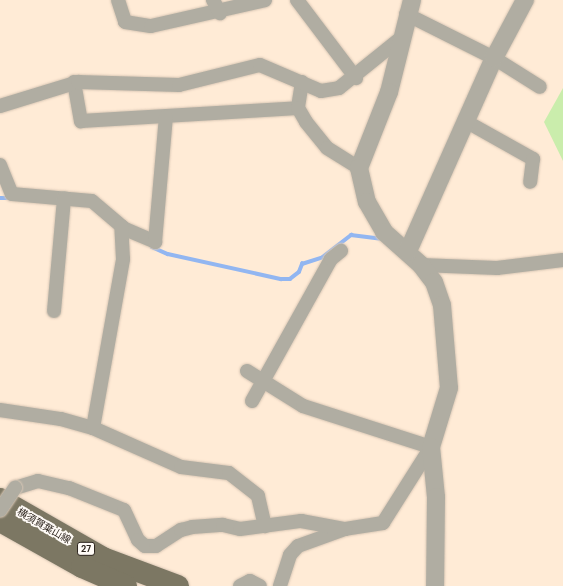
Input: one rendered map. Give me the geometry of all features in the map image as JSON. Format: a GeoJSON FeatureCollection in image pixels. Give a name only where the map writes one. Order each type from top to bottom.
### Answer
{"type":"FeatureCollection","features":[{"type":"Feature","properties":{"kind":"main road","name":"横須賀葉山線"},"geometry":{"type":"LineString","coordinates":[[8,494],[103,558],[178,586]]}},
{"type":"Feature","properties":{"kind":"main road","name":"横須賀葉山線"},"geometry":{"type":"LineString","coordinates":[[0,520],[82,568],[121,585]]}},
{"type":"Feature","properties":{"kind":"street"},"geometry":{"type":"LineString","coordinates":[[118,0],[125,22],[151,26],[220,13],[265,0]]}},
{"type":"Feature","properties":{"kind":"street"},"geometry":{"type":"LineString","coordinates":[[213,0],[220,13]]}},
{"type":"Feature","properties":{"kind":"street"},"geometry":{"type":"LineString","coordinates":[[297,0],[356,78]]}},
{"type":"Feature","properties":{"kind":"street"},"geometry":{"type":"LineString","coordinates":[[408,251],[467,122],[494,58],[524,0]]}},
{"type":"Feature","properties":{"kind":"street"},"geometry":{"type":"LineString","coordinates":[[280,586],[290,555],[298,546],[345,528],[383,523],[432,447],[449,388],[442,305],[434,282],[408,251],[384,232],[367,202],[359,168],[389,92],[409,7],[540,87]]}},
{"type":"Feature","properties":{"kind":"street"},"geometry":{"type":"LineString","coordinates":[[0,106],[74,82],[106,80],[179,85],[260,65],[321,91],[339,88],[356,78],[401,38]]}},
{"type":"Feature","properties":{"kind":"street"},"geometry":{"type":"LineString","coordinates":[[74,82],[81,121],[298,108]]}},
{"type":"Feature","properties":{"kind":"street"},"geometry":{"type":"LineString","coordinates":[[302,82],[298,108],[327,148],[359,168]]}},
{"type":"Feature","properties":{"kind":"street"},"geometry":{"type":"LineString","coordinates":[[0,165],[12,194],[92,201],[121,226],[155,242],[166,117]]}},
{"type":"Feature","properties":{"kind":"street"},"geometry":{"type":"LineString","coordinates":[[467,122],[533,159],[530,182]]}},
{"type":"Feature","properties":{"kind":"street"},"geometry":{"type":"LineString","coordinates":[[54,311],[64,198]]}},
{"type":"Feature","properties":{"kind":"street"},"geometry":{"type":"LineString","coordinates":[[94,428],[122,259],[121,226]]}},
{"type":"Feature","properties":{"kind":"street"},"geometry":{"type":"LineString","coordinates":[[252,401],[265,381],[327,265],[341,251]]}},
{"type":"Feature","properties":{"kind":"street"},"geometry":{"type":"LineString","coordinates":[[421,265],[497,268],[563,260]]}},
{"type":"Feature","properties":{"kind":"street"},"geometry":{"type":"LineString","coordinates":[[247,371],[265,381],[302,406],[432,447]]}},
{"type":"Feature","properties":{"kind":"street"},"geometry":{"type":"LineString","coordinates":[[0,410],[61,419],[94,428],[181,467],[229,473],[258,496],[265,526]]}},
{"type":"Feature","properties":{"kind":"street"},"geometry":{"type":"LineString","coordinates":[[432,447],[436,497],[435,586]]}},
{"type":"Feature","properties":{"kind":"street"},"geometry":{"type":"LineString","coordinates":[[0,510],[8,494],[38,481],[69,488],[124,510],[138,540],[145,546],[156,546],[181,530],[192,528],[265,526],[301,521],[345,528]]}},
{"type":"Feature","properties":{"kind":"street"},"geometry":{"type":"LineString","coordinates":[[240,586],[250,581],[260,586]]}},
{"type":"Feature","properties":{"kind":"green space"},"geometry":{"type":"Polygon","coordinates":[[[563,88],[563,161],[544,122],[563,88]]]}},
{"type":"Feature","properties":{"kind":"waterway"},"geometry":{"type":"LineString","coordinates":[[0,198],[11,198]]}},
{"type":"Feature","properties":{"kind":"waterway"},"geometry":{"type":"LineString","coordinates":[[152,247],[168,254],[281,279],[290,279],[299,272],[302,264],[323,257],[351,235],[383,239]]}}]}
